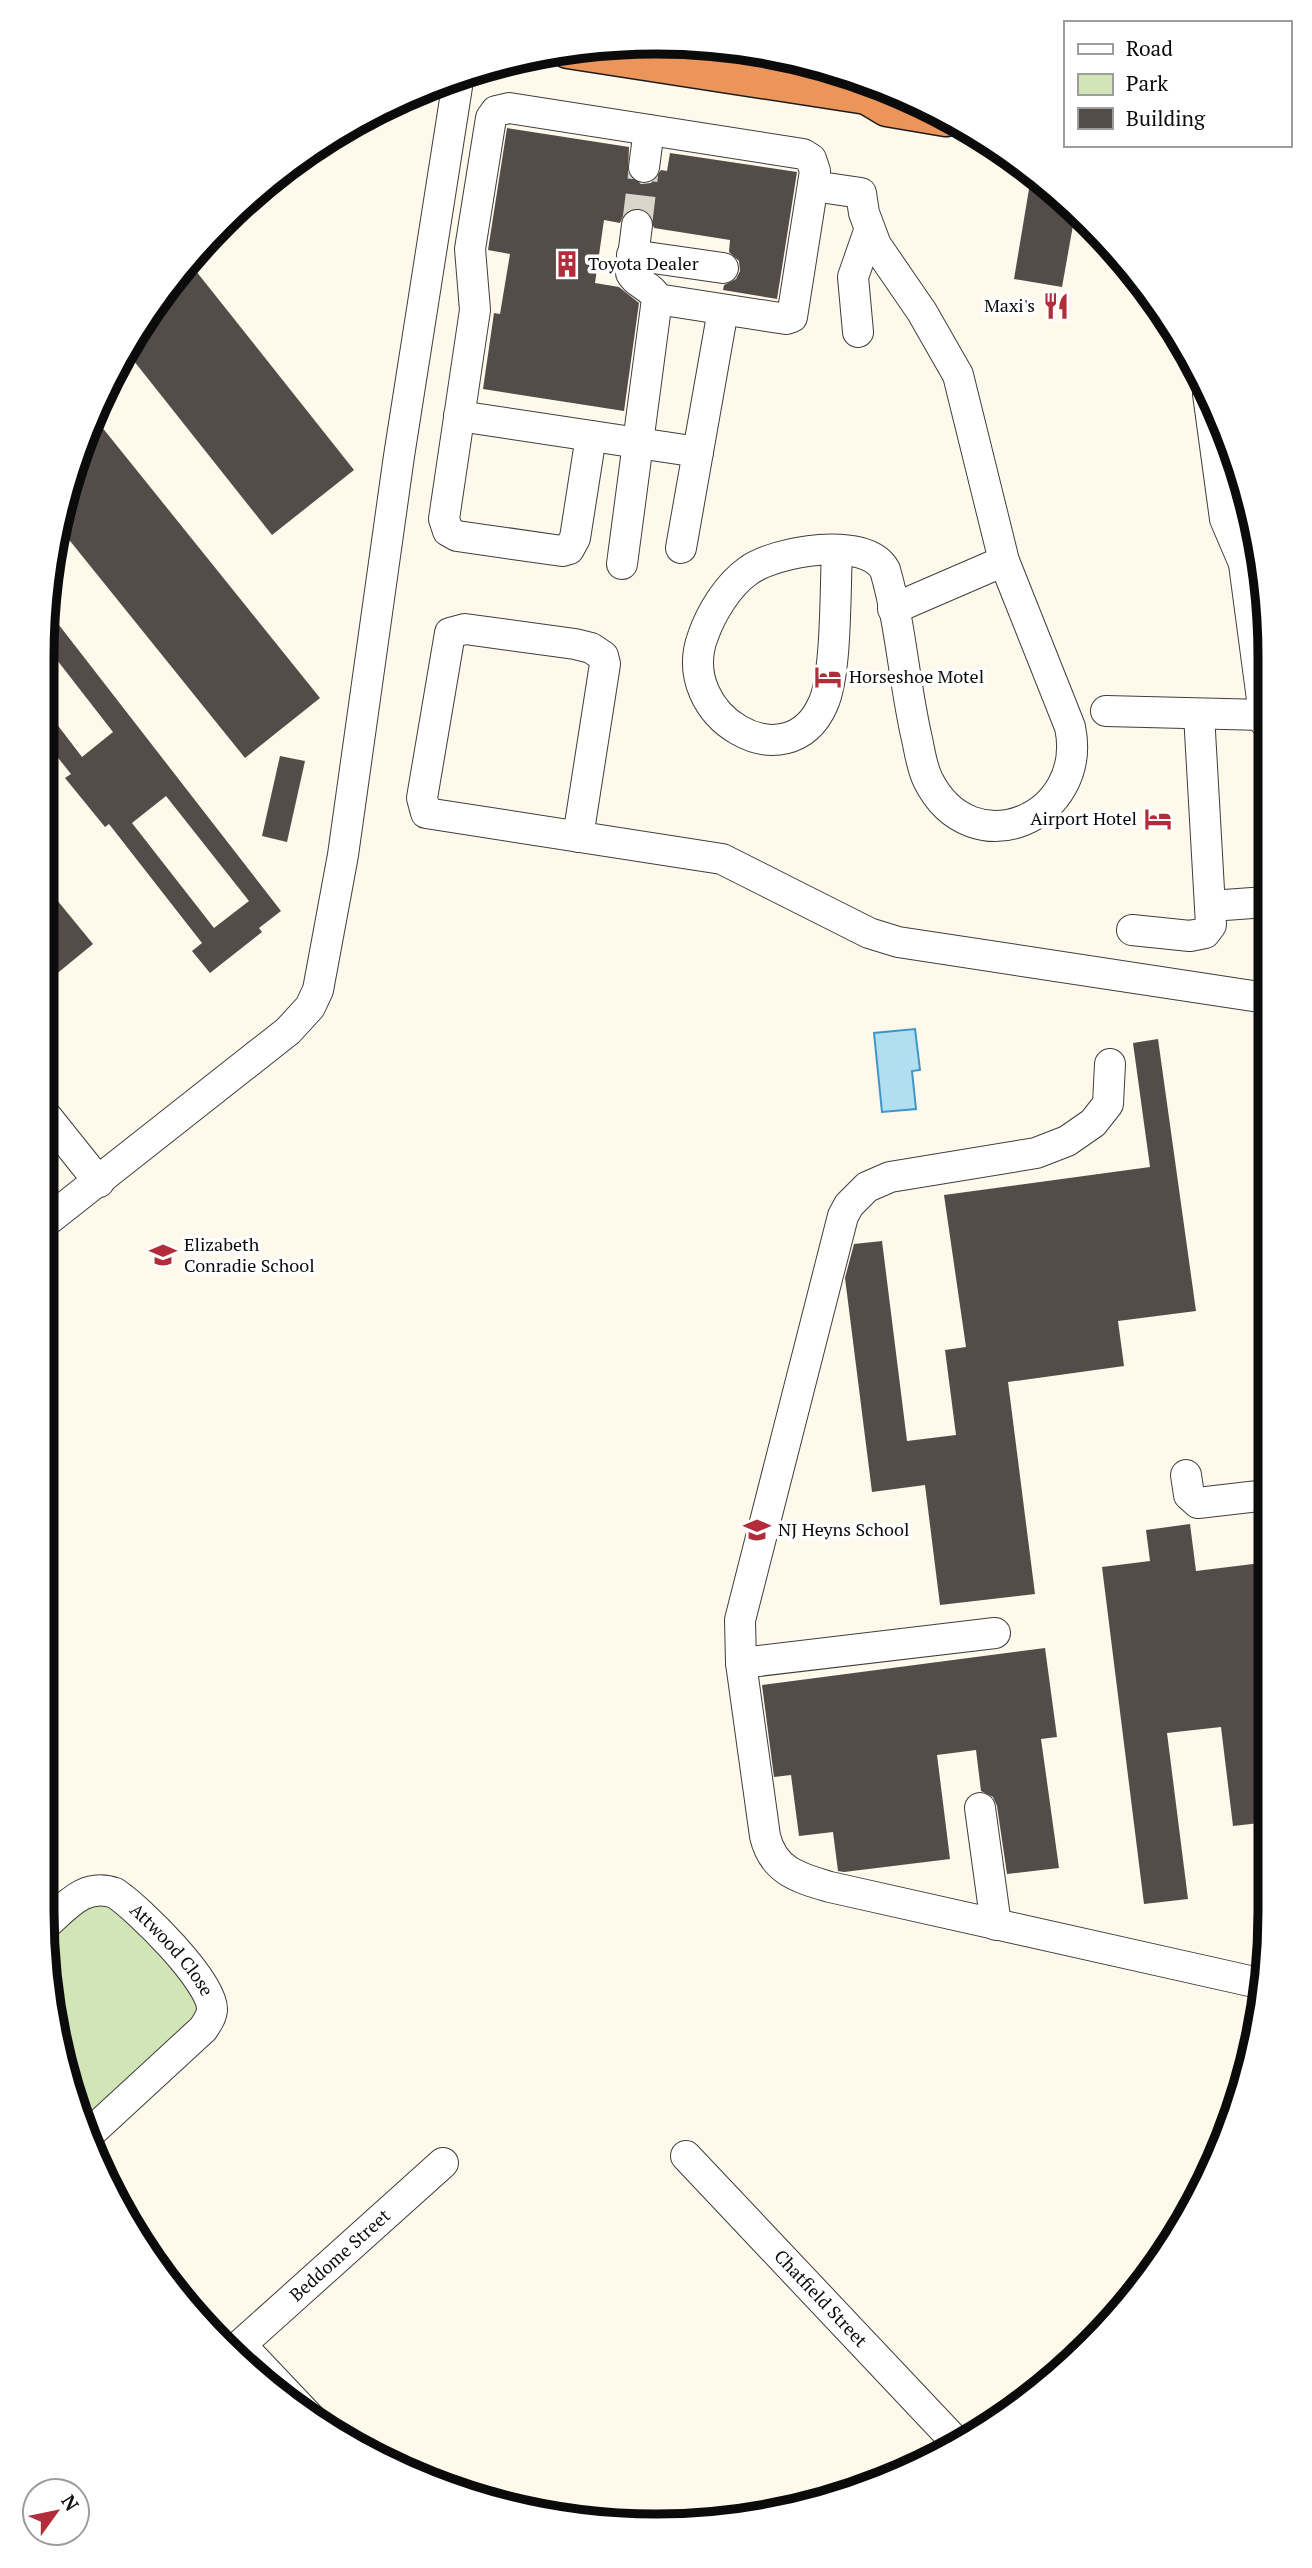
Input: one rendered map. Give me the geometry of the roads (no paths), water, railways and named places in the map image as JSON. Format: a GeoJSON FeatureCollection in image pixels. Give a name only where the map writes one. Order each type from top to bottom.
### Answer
{"type":"FeatureCollection","features":[{"type":"Feature","properties":{"kind":"highway"},"geometry":{"type":"LineString","coordinates":[[618,56],[858,90]]}},
{"type":"Feature","properties":{"kind":"highway"},"geometry":{"type":"LineString","coordinates":[[880,98],[887,107],[911,111]]}},
{"type":"Feature","properties":{"kind":"street"},"geometry":{"type":"LineString","coordinates":[[54,1216],[301,1019],[310,1007],[323,975],[399,456],[457,88]]}},
{"type":"Feature","properties":{"kind":"street"},"geometry":{"type":"LineString","coordinates":[[591,436],[575,537],[569,549],[562,551],[457,536],[448,531],[444,519],[475,310],[470,248],[493,114],[499,109],[509,108],[803,153],[815,164],[792,317],[786,319],[657,299]]}},
{"type":"Feature","properties":{"kind":"street"},"geometry":{"type":"LineString","coordinates":[[644,167],[649,130]]}},
{"type":"Feature","properties":{"kind":"street"},"geometry":{"type":"LineString","coordinates":[[813,186],[861,192],[869,231],[952,362],[1004,561],[1070,727],[1074,754],[1071,770],[1060,793],[1045,807],[1021,821],[993,828],[968,821],[945,805],[928,780],[914,724],[893,609],[881,564],[864,552],[837,551],[788,554],[749,570],[730,589],[703,635],[696,663],[701,690],[717,713],[740,731],[767,740],[790,738],[805,730],[820,710],[829,683],[837,551]]}},
{"type":"Feature","properties":{"kind":"street"},"geometry":{"type":"LineString","coordinates":[[622,564],[657,299],[652,289],[632,276],[636,225]]}},
{"type":"Feature","properties":{"kind":"street"},"geometry":{"type":"LineString","coordinates":[[858,332],[853,277],[869,231]]}},
{"type":"Feature","properties":{"kind":"street"},"geometry":{"type":"LineString","coordinates":[[632,256],[723,268]]}},
{"type":"Feature","properties":{"kind":"street"},"geometry":{"type":"LineString","coordinates":[[681,548],[723,310]]}},
{"type":"Feature","properties":{"kind":"street"},"geometry":{"type":"LineString","coordinates":[[459,416],[698,452]]}},
{"type":"Feature","properties":{"kind":"street"},"geometry":{"type":"LineString","coordinates":[[1243,527],[1244,564],[1258,667]]}},
{"type":"Feature","properties":{"kind":"street"},"geometry":{"type":"LineString","coordinates":[[893,609],[1004,561]]}},
{"type":"Feature","properties":{"kind":"street"},"geometry":{"type":"LineString","coordinates":[[578,837],[605,664],[603,656],[591,648],[575,644],[465,629],[450,633],[422,798],[423,810],[431,815],[722,859],[861,929],[898,942],[1258,997]]}},
{"type":"Feature","properties":{"kind":"street"},"geometry":{"type":"LineString","coordinates":[[1106,711],[1258,718]]}},
{"type":"Feature","properties":{"kind":"street"},"geometry":{"type":"LineString","coordinates":[[1132,930],[1190,936],[1202,934],[1211,925],[1199,714]]}},
{"type":"Feature","properties":{"kind":"street"},"geometry":{"type":"LineString","coordinates":[[1211,906],[1258,903]]}},
{"type":"Feature","properties":{"kind":"street"},"geometry":{"type":"LineString","coordinates":[[1110,1064],[1111,1096],[1105,1110],[1067,1141],[1036,1153],[890,1177],[867,1187],[849,1205],[838,1228],[740,1620],[741,1663],[765,1836],[768,1848],[779,1866],[789,1873],[830,1887],[1254,1982]]}},
{"type":"Feature","properties":{"kind":"street"},"geometry":{"type":"LineString","coordinates":[[54,1126],[99,1182]]}},
{"type":"Feature","properties":{"kind":"street"},"geometry":{"type":"LineString","coordinates":[[1186,1475],[1189,1495],[1198,1503],[1258,1496]]}},
{"type":"Feature","properties":{"kind":"street"},"geometry":{"type":"LineString","coordinates":[[741,1663],[995,1633]]}},
{"type":"Feature","properties":{"kind":"street"},"geometry":{"type":"LineString","coordinates":[[980,1808],[996,1925]]}},
{"type":"Feature","properties":{"kind":"street","name":"Attwood Close"},"geometry":{"type":"LineString","coordinates":[[54,1917],[85,1891],[99,1888],[116,1893],[196,1975],[210,2000],[210,2016],[203,2029],[95,2129]]}},
{"type":"Feature","properties":{"kind":"street","name":"Chatfield Street"},"geometry":{"type":"LineString","coordinates":[[686,2156],[951,2436]]}},
{"type":"Feature","properties":{"kind":"street","name":"Beddome Street"},"geometry":{"type":"LineString","coordinates":[[240,2347],[443,2163]]}},
{"type":"Feature","properties":{"kind":"water"},"geometry":{"type":"Polygon","coordinates":[[[915,1029],[920,1070],[912,1071],[916,1109],[882,1112],[874,1033],[915,1029]]]}},
{"type":"Feature","properties":{"kind":"tunnel"},"geometry":{"type":"LineString","coordinates":[[637,225],[644,167]]}},
{"type":"Feature","properties":{"kind":"place","name":"Toyota Dealer"},"geometry":{"type":"Point","coordinates":[567,264]}},
{"type":"Feature","properties":{"kind":"place","name":"Maxi's"},"geometry":{"type":"Point","coordinates":[1056,306]}},
{"type":"Feature","properties":{"kind":"place","name":"Horseshoe Motel"},"geometry":{"type":"Point","coordinates":[828,677]}},
{"type":"Feature","properties":{"kind":"place","name":"Airport Hotel"},"geometry":{"type":"Point","coordinates":[1158,819]}},
{"type":"Feature","properties":{"kind":"place","name":"Elizabeth Conradie School"},"geometry":{"type":"Point","coordinates":[163,1255]}},
{"type":"Feature","properties":{"kind":"place","name":"NJ Heyns School"},"geometry":{"type":"Point","coordinates":[757,1530]}}]}
